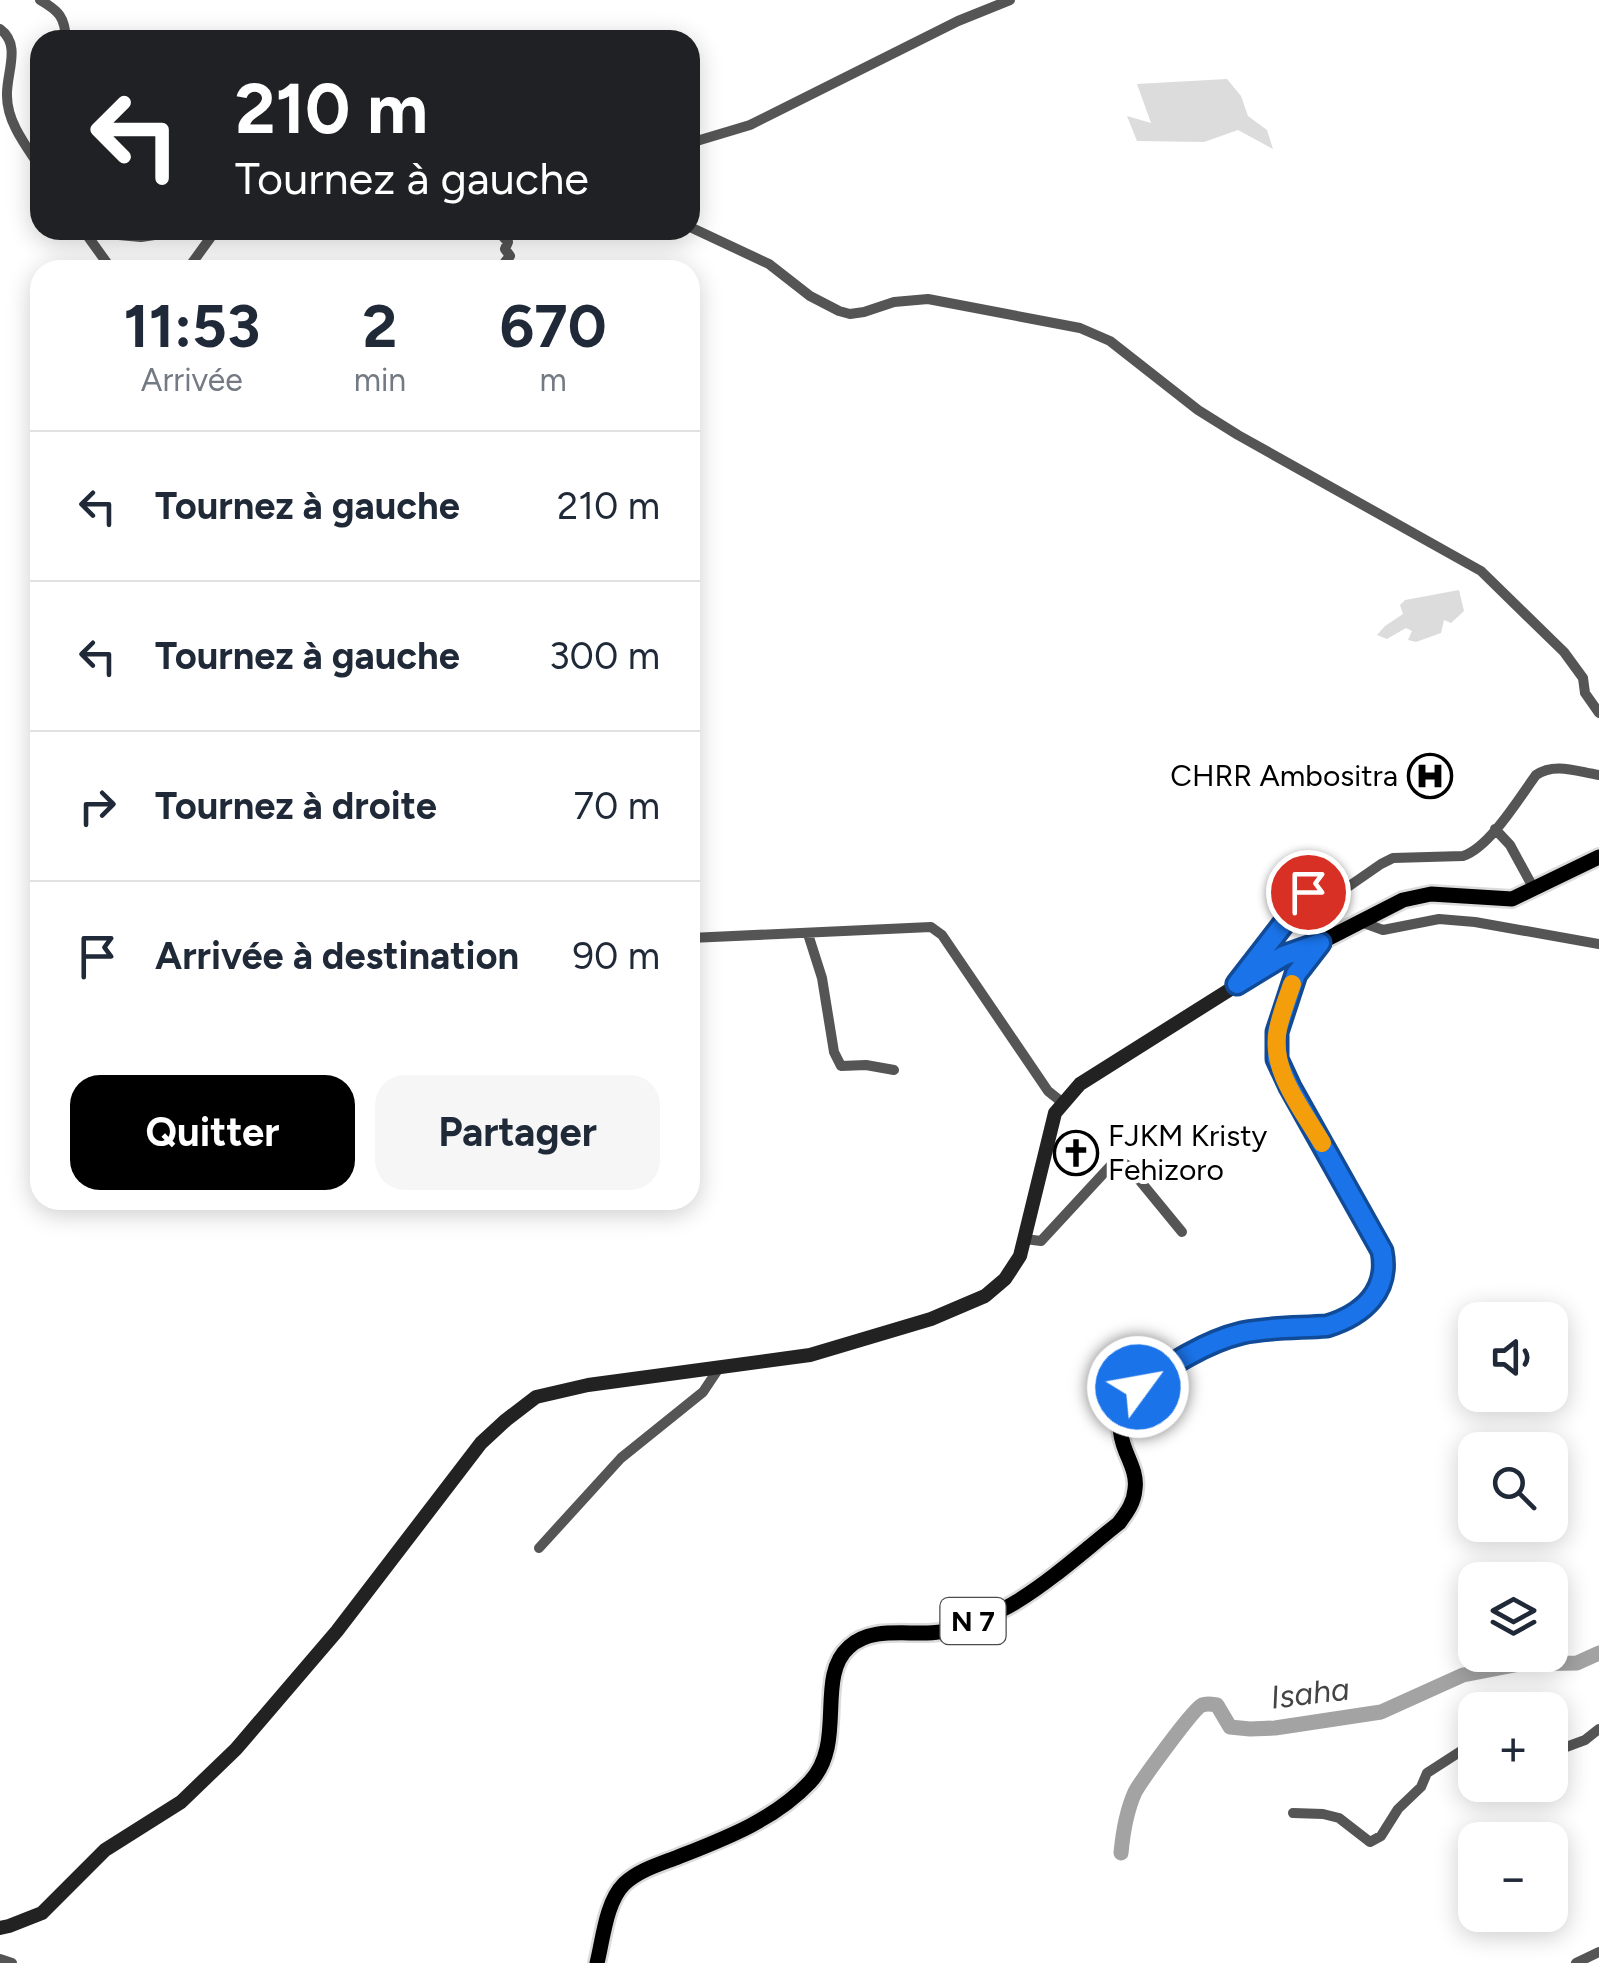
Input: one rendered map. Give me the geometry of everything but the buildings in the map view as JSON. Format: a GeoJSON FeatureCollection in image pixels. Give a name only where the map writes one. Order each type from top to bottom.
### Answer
{"type":"FeatureCollection","features":[{"type":"Feature","properties":{"kind":"main road","name":"N 7"},"geometry":{"type":"LineString","coordinates":[[597,1963],[614,1900],[623,1885],[642,1872],[752,1827],[810,1782],[823,1764],[829,1746],[833,1679],[837,1661],[850,1645],[880,1634],[949,1630],[1012,1605],[1119,1523],[1131,1506],[1136,1487],[1134,1471],[1119,1435],[1118,1417],[1138,1387],[1217,1342],[1242,1333],[1327,1326],[1354,1316],[1374,1298],[1383,1276],[1382,1251],[1277,1059],[1277,1032],[1296,974],[1320,943],[1403,900],[1431,894],[1512,898],[1599,857]]}},
{"type":"Feature","properties":{"kind":"street"},"geometry":{"type":"LineString","coordinates":[[40,0],[58,12],[66,30]]}},
{"type":"Feature","properties":{"kind":"street"},"geometry":{"type":"LineString","coordinates":[[700,140],[750,125],[958,21],[1010,0]]}},
{"type":"Feature","properties":{"kind":"street"},"geometry":{"type":"LineString","coordinates":[[0,28],[12,44],[8,107],[30,151]]}},
{"type":"Feature","properties":{"kind":"street"},"geometry":{"type":"LineString","coordinates":[[700,231],[768,264],[839,312],[864,312],[894,302],[928,299],[1080,328],[1110,341],[1198,410],[1238,435],[1481,571],[1564,652],[1599,713]]}},
{"type":"Feature","properties":{"kind":"street"},"geometry":{"type":"LineString","coordinates":[[506,240],[504,249],[510,256],[506,260]]}},
{"type":"Feature","properties":{"kind":"street"},"geometry":{"type":"LineString","coordinates":[[1342,891],[1393,858],[1463,856],[1474,852],[1543,770],[1556,768],[1599,776]]}},
{"type":"Feature","properties":{"kind":"street"},"geometry":{"type":"LineString","coordinates":[[1495,829],[1510,844],[1534,889]]}},
{"type":"Feature","properties":{"kind":"street"},"geometry":{"type":"LineString","coordinates":[[1237,984],[1308,892]]}},
{"type":"Feature","properties":{"kind":"street"},"geometry":{"type":"LineString","coordinates":[[1361,922],[1383,930],[1439,918],[1599,944]]}},
{"type":"Feature","properties":{"kind":"street"},"geometry":{"type":"LineString","coordinates":[[700,938],[932,927],[942,934],[1048,1091],[1063,1103]]}},
{"type":"Feature","properties":{"kind":"street"},"geometry":{"type":"LineString","coordinates":[[808,934],[822,978],[834,1052],[841,1066],[894,1070]]}},
{"type":"Feature","properties":{"kind":"street"},"geometry":{"type":"LineString","coordinates":[[0,1928],[42,1913],[105,1850],[181,1802],[236,1749],[337,1631],[481,1443],[536,1397],[588,1385],[810,1355],[931,1319],[985,1296],[1005,1279],[1020,1256],[1055,1113],[1080,1084],[1283,956],[1320,943]]}},
{"type":"Feature","properties":{"kind":"street"},"geometry":{"type":"LineString","coordinates":[[1025,1238],[1041,1241],[1120,1160],[1182,1232]]}},
{"type":"Feature","properties":{"kind":"street"},"geometry":{"type":"LineString","coordinates":[[539,1548],[621,1458],[703,1392],[719,1368]]}},
{"type":"Feature","properties":{"kind":"street"},"geometry":{"type":"LineString","coordinates":[[1568,1746],[1599,1729]]}},
{"type":"Feature","properties":{"kind":"street"},"geometry":{"type":"LineString","coordinates":[[1293,1813],[1339,1818],[1370,1842],[1382,1836],[1427,1773],[1458,1753]]}},
{"type":"Feature","properties":{"kind":"street"},"geometry":{"type":"LineString","coordinates":[[1576,1963],[1599,1952]]}},
{"type":"Feature","properties":{"kind":"street"},"geometry":{"type":"LineString","coordinates":[[0,1958],[12,1963]]}},
{"type":"Feature","properties":{"kind":"shaded area"},"geometry":{"type":"Polygon","coordinates":[[[1227,79],[1241,96],[1248,116],[1267,130],[1273,149],[1238,130],[1204,142],[1137,141],[1127,116],[1151,123],[1137,84],[1227,79]]]}},
{"type":"Feature","properties":{"kind":"shaded area"},"geometry":{"type":"Polygon","coordinates":[[[1459,590],[1464,611],[1451,623],[1444,620],[1441,633],[1416,642],[1408,640],[1412,631],[1406,628],[1387,639],[1377,635],[1403,614],[1400,605],[1405,600],[1459,590]]]}},
{"type":"Feature","properties":{"kind":"waterway","name":"Isaha"},"geometry":{"type":"LineString","coordinates":[[1121,1853],[1125,1822],[1135,1792],[1178,1731],[1202,1705],[1217,1705],[1230,1727],[1275,1728],[1381,1712],[1463,1675],[1520,1664],[1577,1663],[1599,1653]]}},
{"type":"Feature","properties":{"kind":"slow traffic"},"geometry":{"type":"LineString","coordinates":[[1292,984],[1277,1032],[1277,1059],[1322,1143]]}},
{"type":"Feature","properties":{"kind":"place","name":"CHRR Ambositra"},"geometry":{"type":"Point","coordinates":[1430,776]}},
{"type":"Feature","properties":{"kind":"place","name":"FJKM Kristy Fehizoro"},"geometry":{"type":"Point","coordinates":[1076,1153]}},
{"type":"Feature","properties":{"kind":"route"},"geometry":{"type":"LineString","coordinates":[[1138,1387],[1169,1366],[1242,1333],[1327,1326],[1354,1316],[1380,1288],[1385,1264],[1374,1233],[1277,1059],[1277,1032],[1296,974],[1320,943],[1283,956],[1237,984],[1308,892]]}}]}
